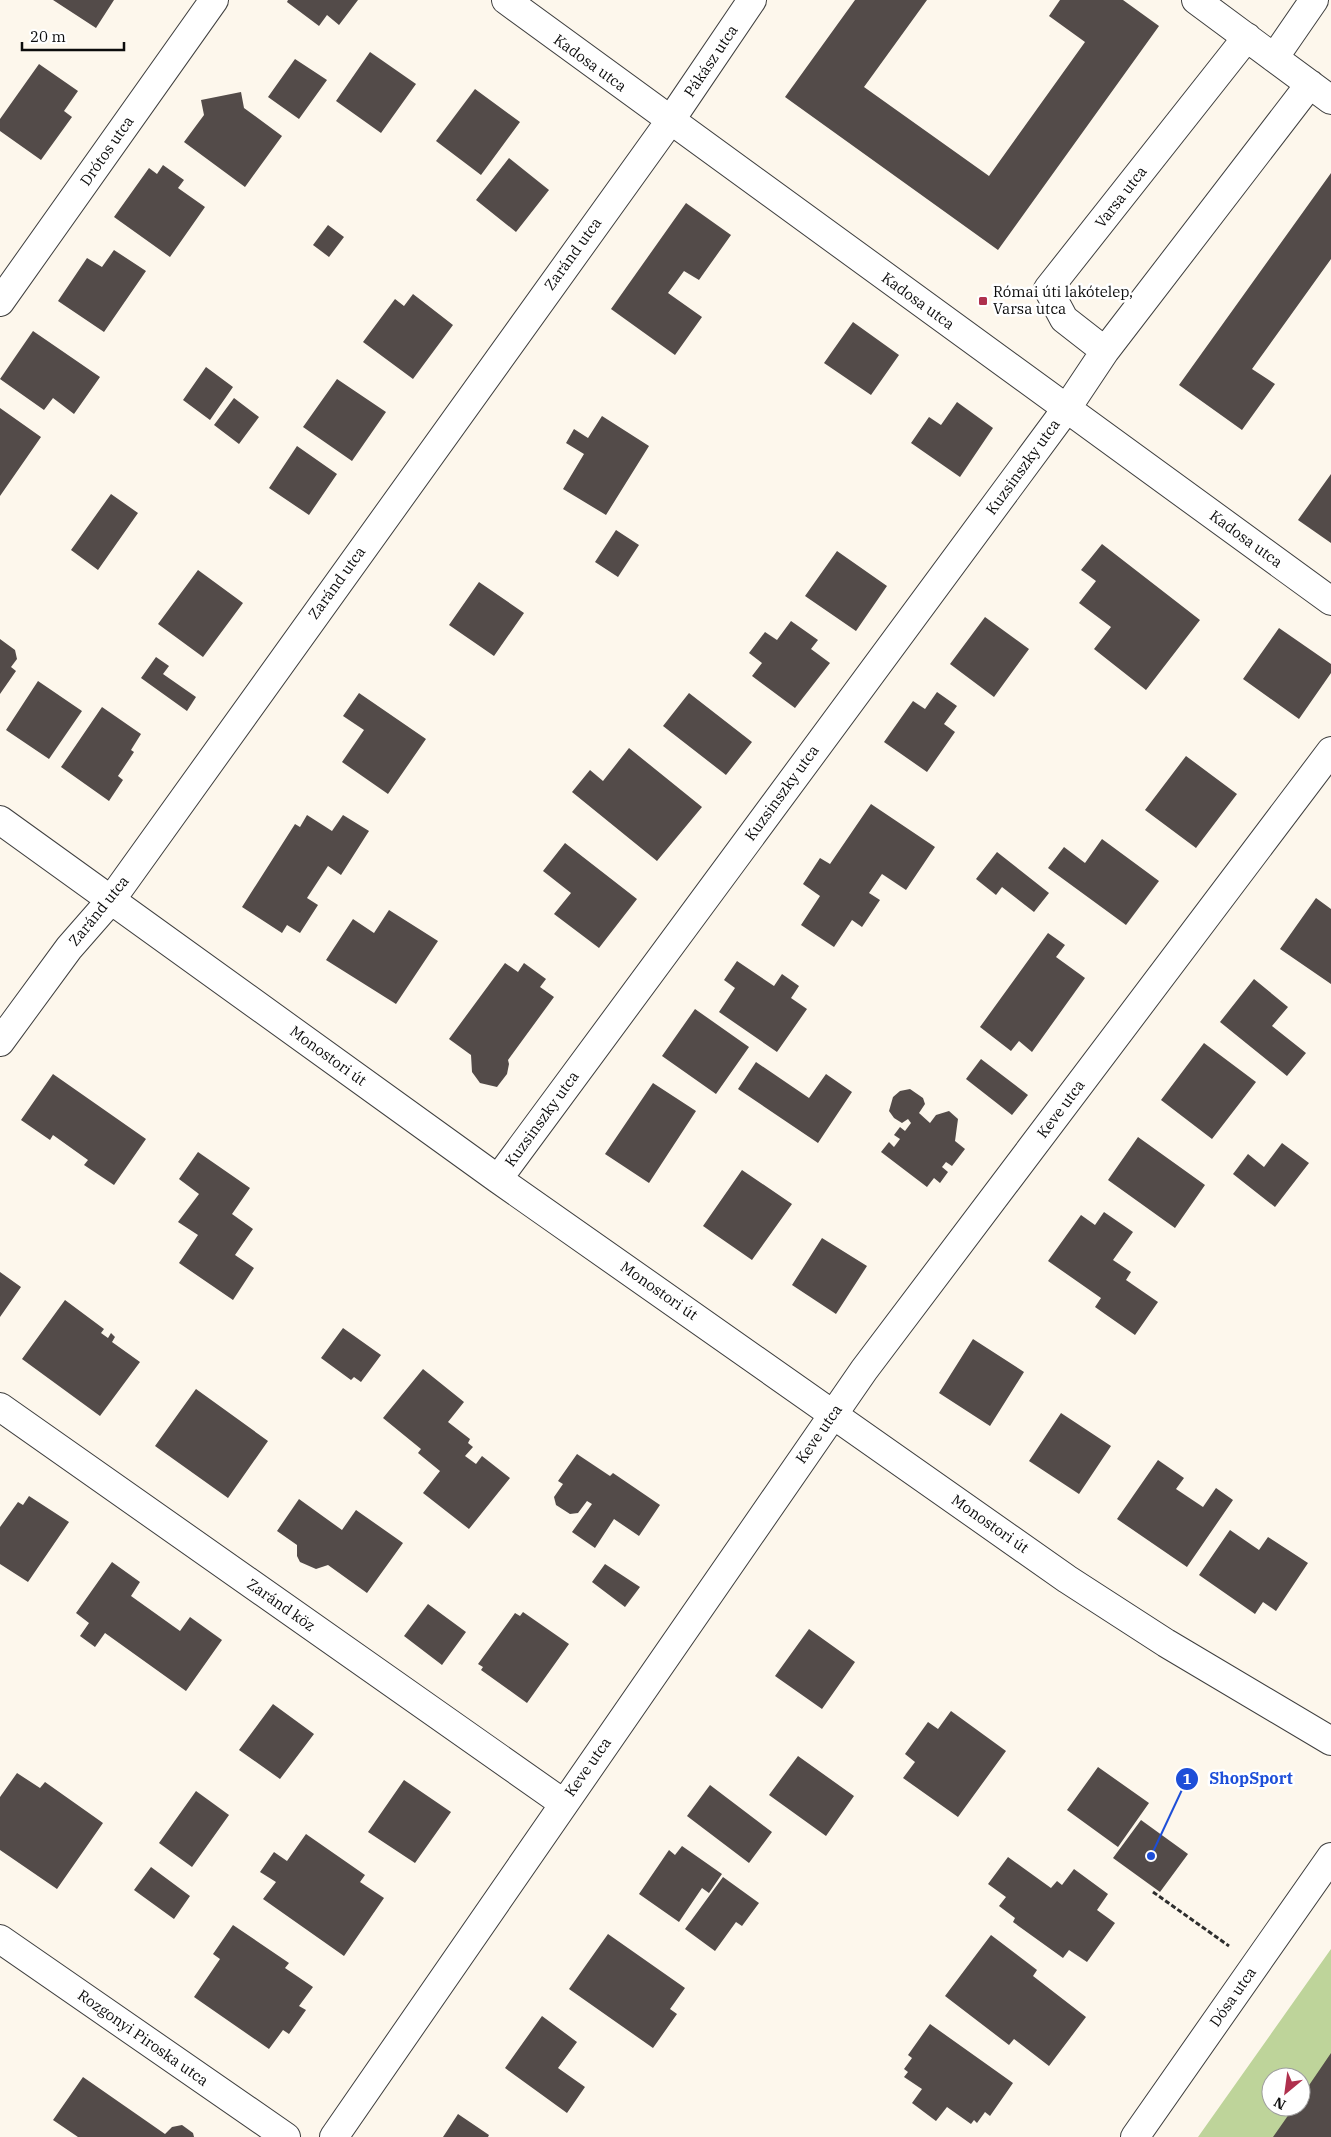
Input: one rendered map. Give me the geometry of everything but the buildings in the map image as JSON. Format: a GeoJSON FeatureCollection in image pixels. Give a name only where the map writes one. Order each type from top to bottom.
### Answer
{"type":"FeatureCollection","features":[{"type":"Feature","properties":{"kind":"street","name":"Drótos utca"},"geometry":{"type":"LineString","coordinates":[[0,302],[214,0]]}},
{"type":"Feature","properties":{"kind":"street","name":"Kadosa utca"},"geometry":{"type":"LineString","coordinates":[[506,0],[1331,601]]}},
{"type":"Feature","properties":{"kind":"street","name":"Pákász utca"},"geometry":{"type":"LineString","coordinates":[[670,121],[752,0]]}},
{"type":"Feature","properties":{"kind":"street"},"geometry":{"type":"LineString","coordinates":[[1067,408],[1105,351],[1320,92],[1196,0]]}},
{"type":"Feature","properties":{"kind":"street"},"geometry":{"type":"LineString","coordinates":[[1274,58],[1314,0]]}},
{"type":"Feature","properties":{"kind":"street","name":"Varsa utca"},"geometry":{"type":"LineString","coordinates":[[1105,351],[1064,319],[1048,290],[1247,37]]}},
{"type":"Feature","properties":{"kind":"street","name":"Zaránd utca"},"geometry":{"type":"LineString","coordinates":[[0,1042],[69,948],[111,900],[670,121]]}},
{"type":"Feature","properties":{"kind":"street","name":"Kuzsinszky utca"},"geometry":{"type":"LineString","coordinates":[[498,1179],[1067,408]]}},
{"type":"Feature","properties":{"kind":"street","name":"Keve utca"},"geometry":{"type":"LineString","coordinates":[[334,2137],[833,1414],[1331,751]]}},
{"type":"Feature","properties":{"kind":"street","name":"Monostori út"},"geometry":{"type":"LineString","coordinates":[[0,820],[498,1179],[1067,1578],[1158,1638],[1331,1741]]}},
{"type":"Feature","properties":{"kind":"street","name":"Zaránd köz"},"geometry":{"type":"LineString","coordinates":[[0,1407],[563,1803]]}},
{"type":"Feature","properties":{"kind":"street","name":"Dósa utca"},"geometry":{"type":"LineString","coordinates":[[1135,2137],[1331,1857]]}},
{"type":"Feature","properties":{"kind":"street","name":"Rozgonyi Piroska utca"},"geometry":{"type":"LineString","coordinates":[[0,1939],[286,2137]]}},
{"type":"Feature","properties":{"kind":"path"},"geometry":{"type":"LineString","coordinates":[[1153,1892],[1234,1949]]}},
{"type":"Feature","properties":{"kind":"green space"},"geometry":{"type":"Polygon","coordinates":[[[1331,1949],[1331,2137],[1198,2137],[1331,1949]]]}},
{"type":"Feature","properties":{"kind":"place","name":"Római úti lakótelep, Varsa utca"},"geometry":{"type":"Point","coordinates":[983,301]}},
{"type":"Feature","properties":{"kind":"place","name":"ShopSport"},"geometry":{"type":"Point","coordinates":[1151,1856]}}]}
